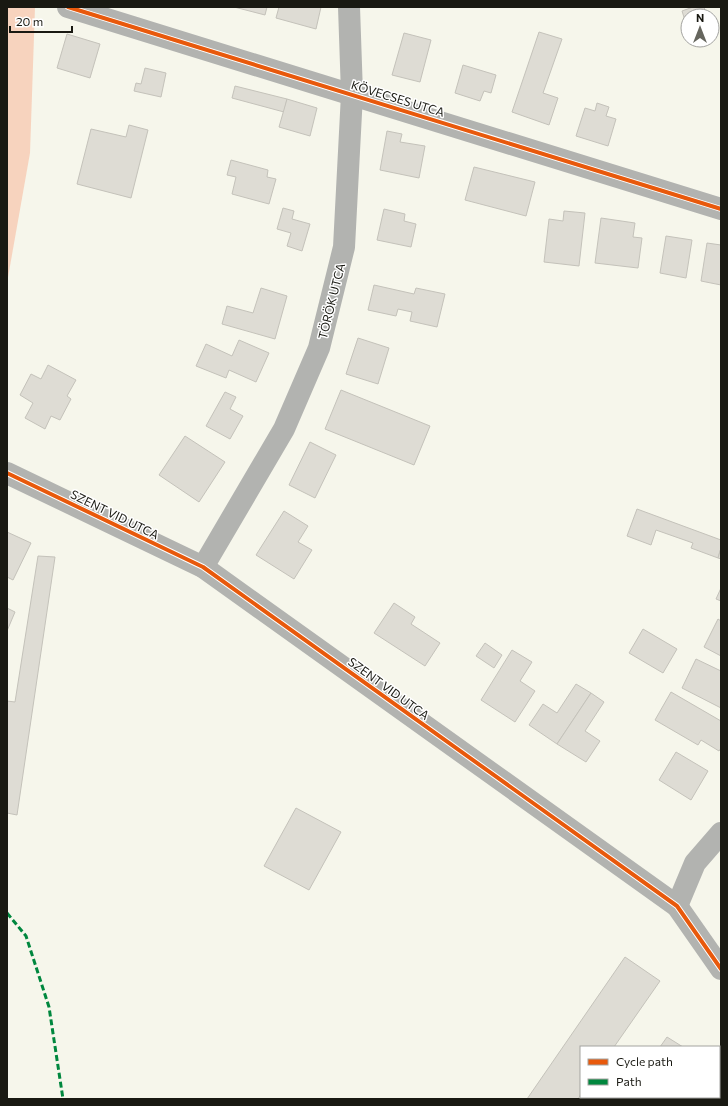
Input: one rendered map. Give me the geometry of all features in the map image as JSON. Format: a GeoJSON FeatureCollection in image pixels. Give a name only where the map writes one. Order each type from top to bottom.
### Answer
{"type":"FeatureCollection","features":[{"type":"Feature","properties":{"kind":"street","name":"KÖVECSES UTCA"},"geometry":{"type":"LineString","coordinates":[[68,7],[721,209]]}},
{"type":"Feature","properties":{"kind":"street","name":"TÖRÖK UTCA"},"geometry":{"type":"LineString","coordinates":[[202,567],[284,429],[320,348],[344,248],[352,94],[349,7]]}},
{"type":"Feature","properties":{"kind":"street","name":"SZENT VID UTCA"},"geometry":{"type":"LineString","coordinates":[[7,473],[202,567],[677,906],[711,937],[721,969]]}},
{"type":"Feature","properties":{"kind":"street"},"geometry":{"type":"LineString","coordinates":[[677,906],[695,863],[721,833]]}},
{"type":"Feature","properties":{"kind":"shaded area"},"geometry":{"type":"Polygon","coordinates":[[[7,7],[35,7],[30,153],[7,283],[7,7]]]}},
{"type":"Feature","properties":{"kind":"building"},"geometry":{"type":"Polygon","coordinates":[[[234,7],[267,7],[265,15],[234,7]]]}},
{"type":"Feature","properties":{"kind":"building"},"geometry":{"type":"Polygon","coordinates":[[[279,7],[321,7],[316,29],[276,18],[279,7]]]}},
{"type":"Feature","properties":{"kind":"building"},"geometry":{"type":"Polygon","coordinates":[[[704,7],[704,8],[690,8],[704,7]]]}},
{"type":"Feature","properties":{"kind":"building"},"geometry":{"type":"Polygon","coordinates":[[[539,32],[562,39],[543,93],[558,98],[549,125],[512,112],[539,32]]]}},
{"type":"Feature","properties":{"kind":"building"},"geometry":{"type":"Polygon","coordinates":[[[404,33],[431,40],[420,82],[392,75],[404,33]]]}},
{"type":"Feature","properties":{"kind":"building"},"geometry":{"type":"Polygon","coordinates":[[[67,34],[100,44],[90,78],[57,68],[67,34]]]}},
{"type":"Feature","properties":{"kind":"building"},"geometry":{"type":"Polygon","coordinates":[[[463,65],[496,75],[491,93],[484,91],[480,101],[455,93],[463,65]]]}},
{"type":"Feature","properties":{"kind":"building"},"geometry":{"type":"Polygon","coordinates":[[[145,68],[166,73],[161,97],[134,91],[136,83],[141,84],[145,68]]]}},
{"type":"Feature","properties":{"kind":"building"},"geometry":{"type":"Polygon","coordinates":[[[235,86],[287,99],[284,112],[232,98],[235,86]]]}},
{"type":"Feature","properties":{"kind":"building"},"geometry":{"type":"Polygon","coordinates":[[[287,99],[317,108],[310,136],[279,127],[287,99]]]}},
{"type":"Feature","properties":{"kind":"building"},"geometry":{"type":"Polygon","coordinates":[[[597,103],[609,107],[606,116],[616,119],[608,146],[576,136],[585,108],[595,111],[597,103]]]}},
{"type":"Feature","properties":{"kind":"building"},"geometry":{"type":"Polygon","coordinates":[[[129,125],[148,130],[131,198],[77,184],[91,129],[126,137],[129,125]]]}},
{"type":"Feature","properties":{"kind":"building"},"geometry":{"type":"Polygon","coordinates":[[[387,131],[402,134],[400,142],[425,146],[419,178],[380,170],[387,131]]]}},
{"type":"Feature","properties":{"kind":"building"},"geometry":{"type":"Polygon","coordinates":[[[231,160],[268,170],[267,177],[276,179],[269,204],[232,194],[236,177],[227,175],[231,160]]]}},
{"type":"Feature","properties":{"kind":"building"},"geometry":{"type":"Polygon","coordinates":[[[474,167],[535,182],[526,216],[465,200],[474,167]]]}},
{"type":"Feature","properties":{"kind":"building"},"geometry":{"type":"Polygon","coordinates":[[[283,208],[294,211],[292,219],[310,224],[302,251],[287,246],[291,233],[277,229],[283,208]]]}},
{"type":"Feature","properties":{"kind":"building"},"geometry":{"type":"Polygon","coordinates":[[[384,209],[405,214],[404,221],[416,224],[411,247],[377,240],[384,209]]]}},
{"type":"Feature","properties":{"kind":"building"},"geometry":{"type":"Polygon","coordinates":[[[564,211],[585,213],[579,266],[544,262],[549,219],[563,221],[564,211]]]}},
{"type":"Feature","properties":{"kind":"building"},"geometry":{"type":"Polygon","coordinates":[[[601,218],[635,223],[633,237],[642,238],[638,268],[595,263],[601,218]]]}},
{"type":"Feature","properties":{"kind":"building"},"geometry":{"type":"Polygon","coordinates":[[[666,236],[692,240],[686,278],[660,273],[666,236]]]}},
{"type":"Feature","properties":{"kind":"building"},"geometry":{"type":"Polygon","coordinates":[[[707,243],[721,245],[721,285],[701,281],[707,243]]]}},
{"type":"Feature","properties":{"kind":"building"},"geometry":{"type":"Polygon","coordinates":[[[374,285],[414,294],[416,288],[445,294],[437,327],[410,321],[412,312],[398,309],[396,316],[368,310],[374,285]]]}},
{"type":"Feature","properties":{"kind":"building"},"geometry":{"type":"Polygon","coordinates":[[[261,288],[287,296],[275,339],[222,324],[227,306],[253,313],[261,288]]]}},
{"type":"Feature","properties":{"kind":"building"},"geometry":{"type":"Polygon","coordinates":[[[358,338],[389,348],[378,384],[346,374],[358,338]]]}},
{"type":"Feature","properties":{"kind":"building"},"geometry":{"type":"Polygon","coordinates":[[[239,340],[269,353],[256,382],[229,370],[226,378],[196,366],[206,344],[232,356],[239,340]]]}},
{"type":"Feature","properties":{"kind":"building"},"geometry":{"type":"Polygon","coordinates":[[[48,365],[76,380],[67,396],[71,399],[60,420],[51,416],[45,429],[25,418],[33,403],[20,395],[31,374],[41,379],[48,365]]]}},
{"type":"Feature","properties":{"kind":"building"},"geometry":{"type":"Polygon","coordinates":[[[341,390],[430,426],[414,465],[325,429],[341,390]]]}},
{"type":"Feature","properties":{"kind":"building"},"geometry":{"type":"Polygon","coordinates":[[[225,392],[236,397],[230,409],[243,416],[230,439],[206,426],[225,392]]]}},
{"type":"Feature","properties":{"kind":"building"},"geometry":{"type":"Polygon","coordinates":[[[185,436],[225,462],[199,502],[159,475],[185,436]]]}},
{"type":"Feature","properties":{"kind":"building"},"geometry":{"type":"Polygon","coordinates":[[[310,442],[336,455],[315,498],[289,485],[310,442]]]}},
{"type":"Feature","properties":{"kind":"building"},"geometry":{"type":"Polygon","coordinates":[[[637,509],[721,540],[721,548],[718,558],[691,548],[693,543],[656,530],[651,545],[627,536],[637,509]]]}},
{"type":"Feature","properties":{"kind":"building"},"geometry":{"type":"Polygon","coordinates":[[[284,511],[308,526],[298,542],[312,550],[294,579],[256,555],[284,511]]]}},
{"type":"Feature","properties":{"kind":"building"},"geometry":{"type":"Polygon","coordinates":[[[7,532],[31,543],[13,580],[7,577],[7,532]]]}},
{"type":"Feature","properties":{"kind":"building"},"geometry":{"type":"Polygon","coordinates":[[[721,548],[721,559],[718,558],[721,548]]]}},
{"type":"Feature","properties":{"kind":"building"},"geometry":{"type":"Polygon","coordinates":[[[38,556],[55,557],[17,815],[7,813],[7,701],[15,702],[38,556]]]}},
{"type":"Feature","properties":{"kind":"building"},"geometry":{"type":"Polygon","coordinates":[[[721,588],[721,601],[716,599],[721,588]]]}},
{"type":"Feature","properties":{"kind":"building"},"geometry":{"type":"Polygon","coordinates":[[[394,603],[415,617],[411,624],[440,643],[425,666],[374,633],[394,603]]]}},
{"type":"Feature","properties":{"kind":"building"},"geometry":{"type":"Polygon","coordinates":[[[7,608],[15,612],[7,631],[7,608]]]}},
{"type":"Feature","properties":{"kind":"building"},"geometry":{"type":"Polygon","coordinates":[[[718,619],[721,621],[721,656],[704,647],[718,619]]]}},
{"type":"Feature","properties":{"kind":"building"},"geometry":{"type":"Polygon","coordinates":[[[643,629],[677,649],[663,673],[629,653],[643,629]]]}},
{"type":"Feature","properties":{"kind":"building"},"geometry":{"type":"Polygon","coordinates":[[[485,643],[502,655],[494,668],[476,656],[485,643]]]}},
{"type":"Feature","properties":{"kind":"building"},"geometry":{"type":"Polygon","coordinates":[[[512,650],[532,662],[520,681],[535,691],[515,722],[481,700],[512,650]]]}},
{"type":"Feature","properties":{"kind":"building"},"geometry":{"type":"Polygon","coordinates":[[[696,659],[721,671],[721,708],[682,688],[696,659]]]}},
{"type":"Feature","properties":{"kind":"building"},"geometry":{"type":"Polygon","coordinates":[[[576,684],[591,693],[557,744],[529,725],[543,704],[557,713],[576,684]]]}},
{"type":"Feature","properties":{"kind":"building"},"geometry":{"type":"Polygon","coordinates":[[[671,692],[721,721],[721,748],[719,751],[701,740],[698,745],[655,720],[671,692]]]}},
{"type":"Feature","properties":{"kind":"building"},"geometry":{"type":"Polygon","coordinates":[[[591,693],[604,702],[585,731],[600,741],[586,762],[557,744],[591,693]]]}},
{"type":"Feature","properties":{"kind":"building"},"geometry":{"type":"Polygon","coordinates":[[[676,752],[708,771],[691,800],[659,780],[676,752]]]}},
{"type":"Feature","properties":{"kind":"building"},"geometry":{"type":"Polygon","coordinates":[[[296,808],[341,832],[309,890],[264,866],[296,808]]]}},
{"type":"Feature","properties":{"kind":"building"},"geometry":{"type":"Polygon","coordinates":[[[625,957],[660,981],[615,1046],[580,1046],[580,1096],[578,1099],[527,1099],[625,957]]]}},
{"type":"Feature","properties":{"kind":"building"},"geometry":{"type":"Polygon","coordinates":[[[667,1037],[681,1046],[661,1046],[667,1037]]]}},
{"type":"Feature","properties":{"kind":"building"},"geometry":{"type":"Polygon","coordinates":[[[624,1098],[683,1098],[682,1099],[624,1098]]]}},
{"type":"Feature","properties":{"kind":"marked path"},"geometry":{"type":"LineString","coordinates":[[7,913],[26,936],[49,1007],[63,1099]]}},
{"type":"Feature","properties":{"kind":"cycle path"},"geometry":{"type":"LineString","coordinates":[[68,7],[721,209]]}},
{"type":"Feature","properties":{"kind":"cycle path"},"geometry":{"type":"LineString","coordinates":[[7,473],[203,567],[677,906],[721,969]]}}]}
